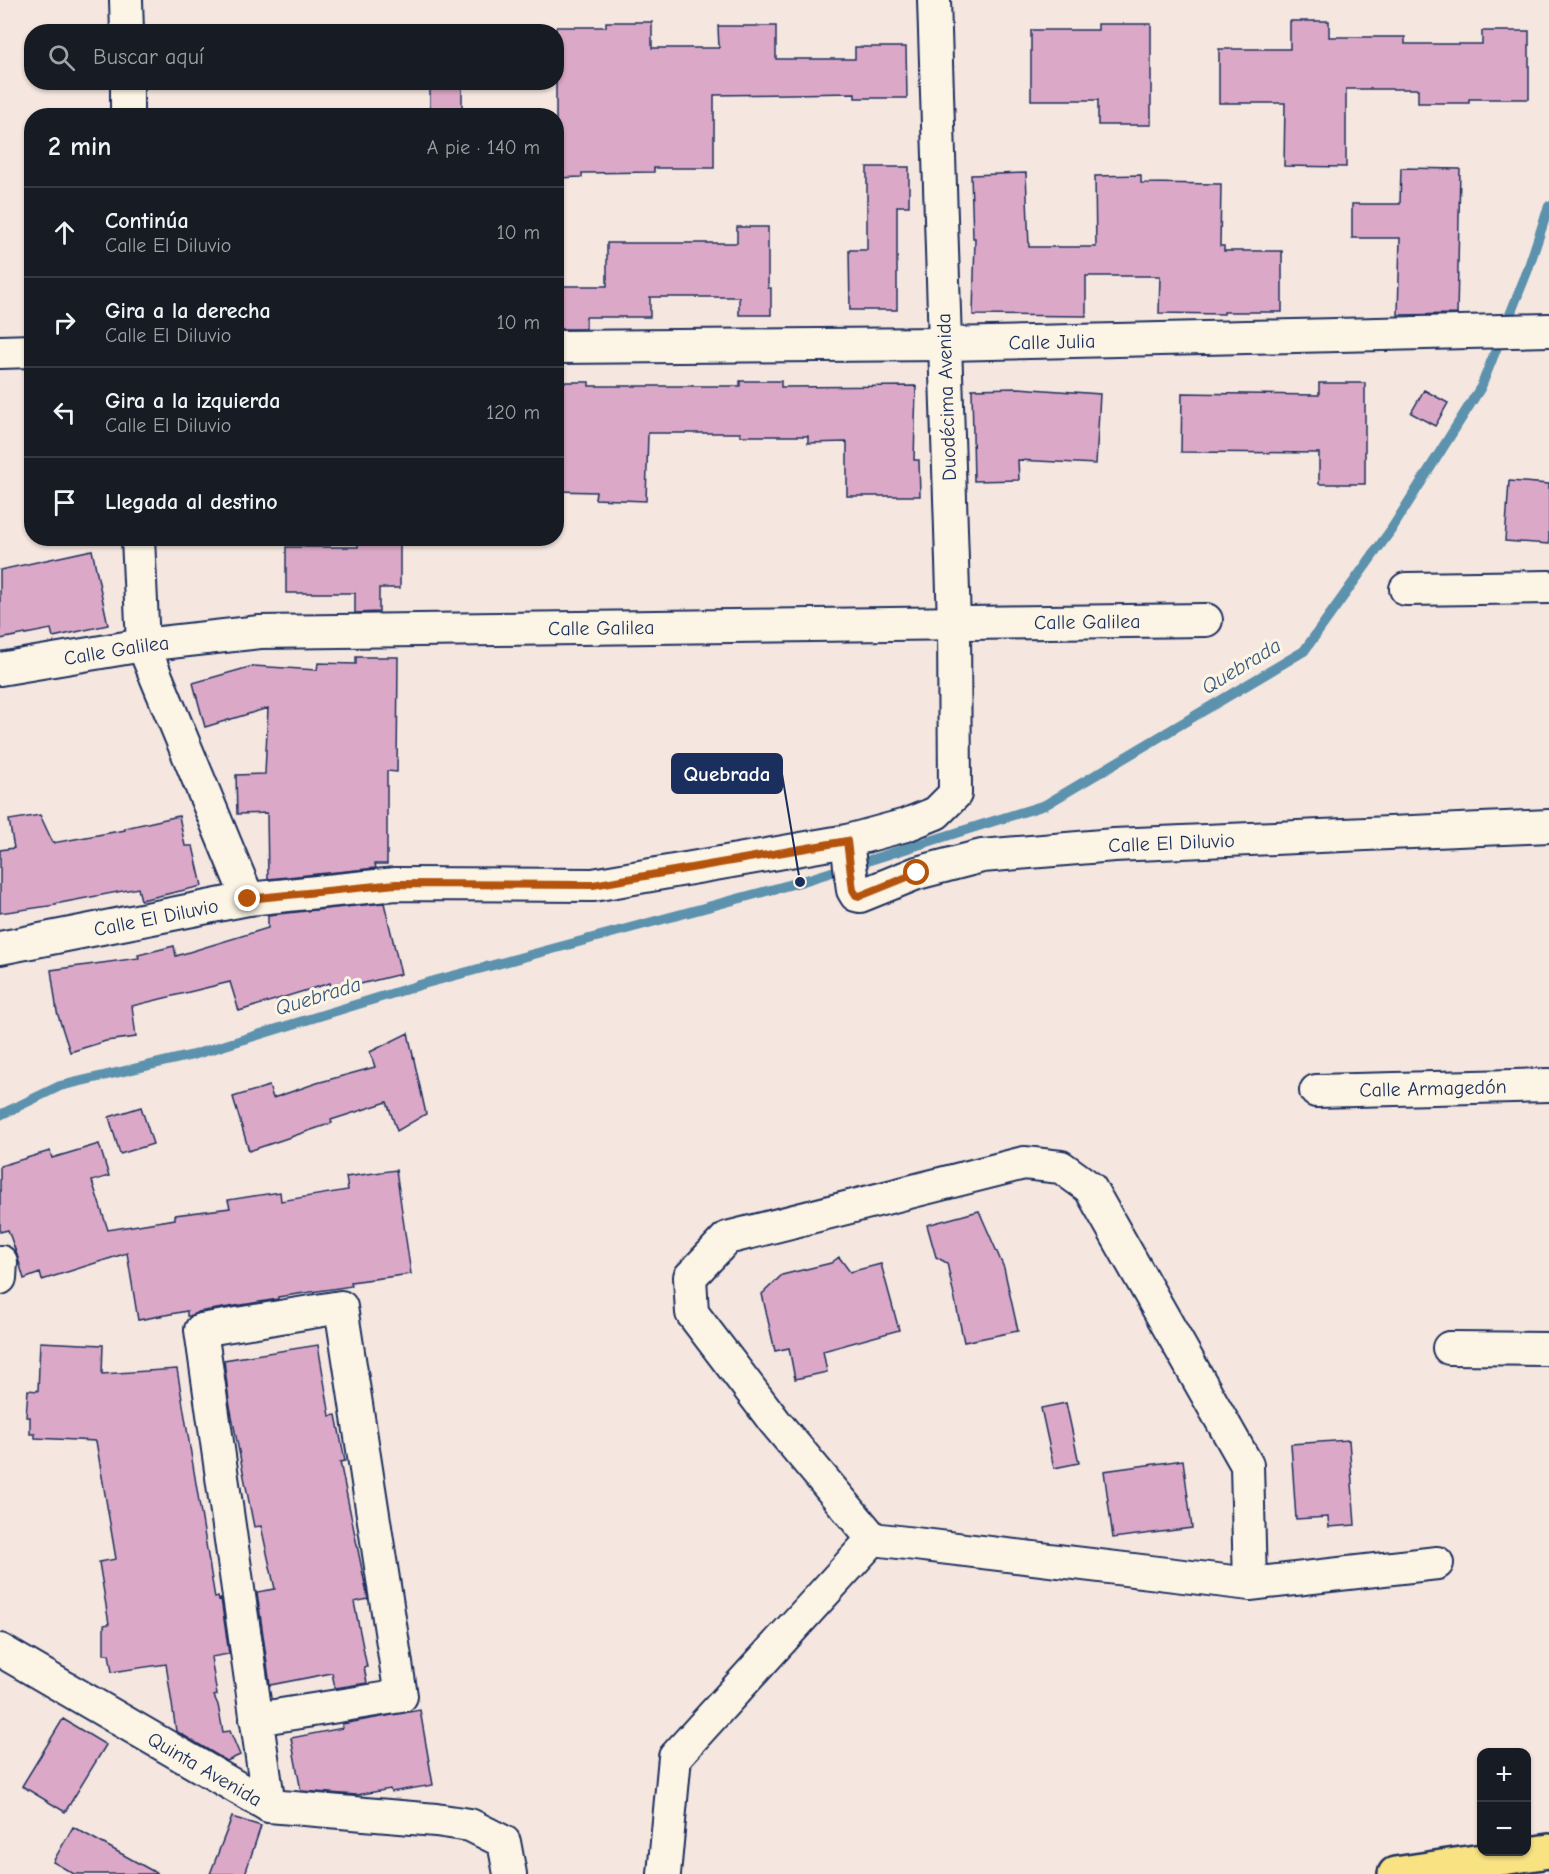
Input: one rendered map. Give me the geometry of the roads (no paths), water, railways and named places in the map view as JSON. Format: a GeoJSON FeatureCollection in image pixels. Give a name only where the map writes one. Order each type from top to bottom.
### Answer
{"type":"FeatureCollection","features":[{"type":"Feature","properties":{"kind":"main road"},"geometry":{"type":"LineString","coordinates":[[1395,1874],[1549,1851]]}},
{"type":"Feature","properties":{"kind":"street"},"geometry":{"type":"LineString","coordinates":[[126,0],[127,24]]}},
{"type":"Feature","properties":{"kind":"street","name":"Duodécima Avenida"},"geometry":{"type":"LineString","coordinates":[[934,0],[954,623],[955,794]]}},
{"type":"Feature","properties":{"kind":"street"},"geometry":{"type":"LineString","coordinates":[[127,90],[127,108]]}},
{"type":"Feature","properties":{"kind":"street","name":"Calle Julia"},"geometry":{"type":"LineString","coordinates":[[564,346],[945,344],[1536,330]]}},
{"type":"Feature","properties":{"kind":"street"},"geometry":{"type":"LineString","coordinates":[[0,351],[24,351]]}},
{"type":"Feature","properties":{"kind":"street"},"geometry":{"type":"LineString","coordinates":[[138,546],[143,645],[248,899]]}},
{"type":"Feature","properties":{"kind":"street"},"geometry":{"type":"LineString","coordinates":[[1406,588],[1549,587]]}},
{"type":"Feature","properties":{"kind":"street","name":"Calle Galilea"},"geometry":{"type":"LineString","coordinates":[[0,669],[143,645],[260,632],[1206,620]]}},
{"type":"Feature","properties":{"kind":"street","name":"Calle El Diluvio"},"geometry":{"type":"LineString","coordinates":[[0,948],[248,899],[396,884],[593,885],[848,848],[936,813],[955,794]]}},
{"type":"Feature","properties":{"kind":"street","name":"Calle El Diluvio"},"geometry":{"type":"LineString","coordinates":[[848,848],[853,890],[856,895],[860,896],[917,873],[982,856],[1114,845],[1549,826]]}},
{"type":"Feature","properties":{"kind":"street","name":"Calle Armagedón"},"geometry":{"type":"LineString","coordinates":[[1316,1091],[1549,1085]]}},
{"type":"Feature","properties":{"kind":"street"},"geometry":{"type":"LineString","coordinates":[[1250,1584],[1247,1465],[1090,1188],[1061,1167],[1024,1163],[727,1238],[690,1277],[692,1313],[775,1422],[873,1539],[1250,1584],[1437,1563]]}},
{"type":"Feature","properties":{"kind":"street"},"geometry":{"type":"LineString","coordinates":[[256,1719],[401,1696],[341,1307],[201,1330],[256,1719],[269,1806]]}},
{"type":"Feature","properties":{"kind":"street"},"geometry":{"type":"LineString","coordinates":[[1449,1348],[1549,1349]]}},
{"type":"Feature","properties":{"kind":"street"},"geometry":{"type":"LineString","coordinates":[[664,1874],[675,1757],[873,1539]]}},
{"type":"Feature","properties":{"kind":"street","name":"Quinta Avenida"},"geometry":{"type":"LineString","coordinates":[[0,1650],[269,1806],[436,1820],[470,1826],[504,1842],[510,1874]]}},
{"type":"Feature","properties":{"kind":"waterway","name":"Quebrada"},"geometry":{"type":"LineString","coordinates":[[0,1115],[60,1086],[193,1055],[423,984],[800,882],[1045,805],[1304,651],[1391,530],[1481,387],[1527,272],[1549,206]]}},
{"type":"Feature","properties":{"kind":"place","name":"Quebrada"},"geometry":{"type":"Point","coordinates":[800,882]}}]}
